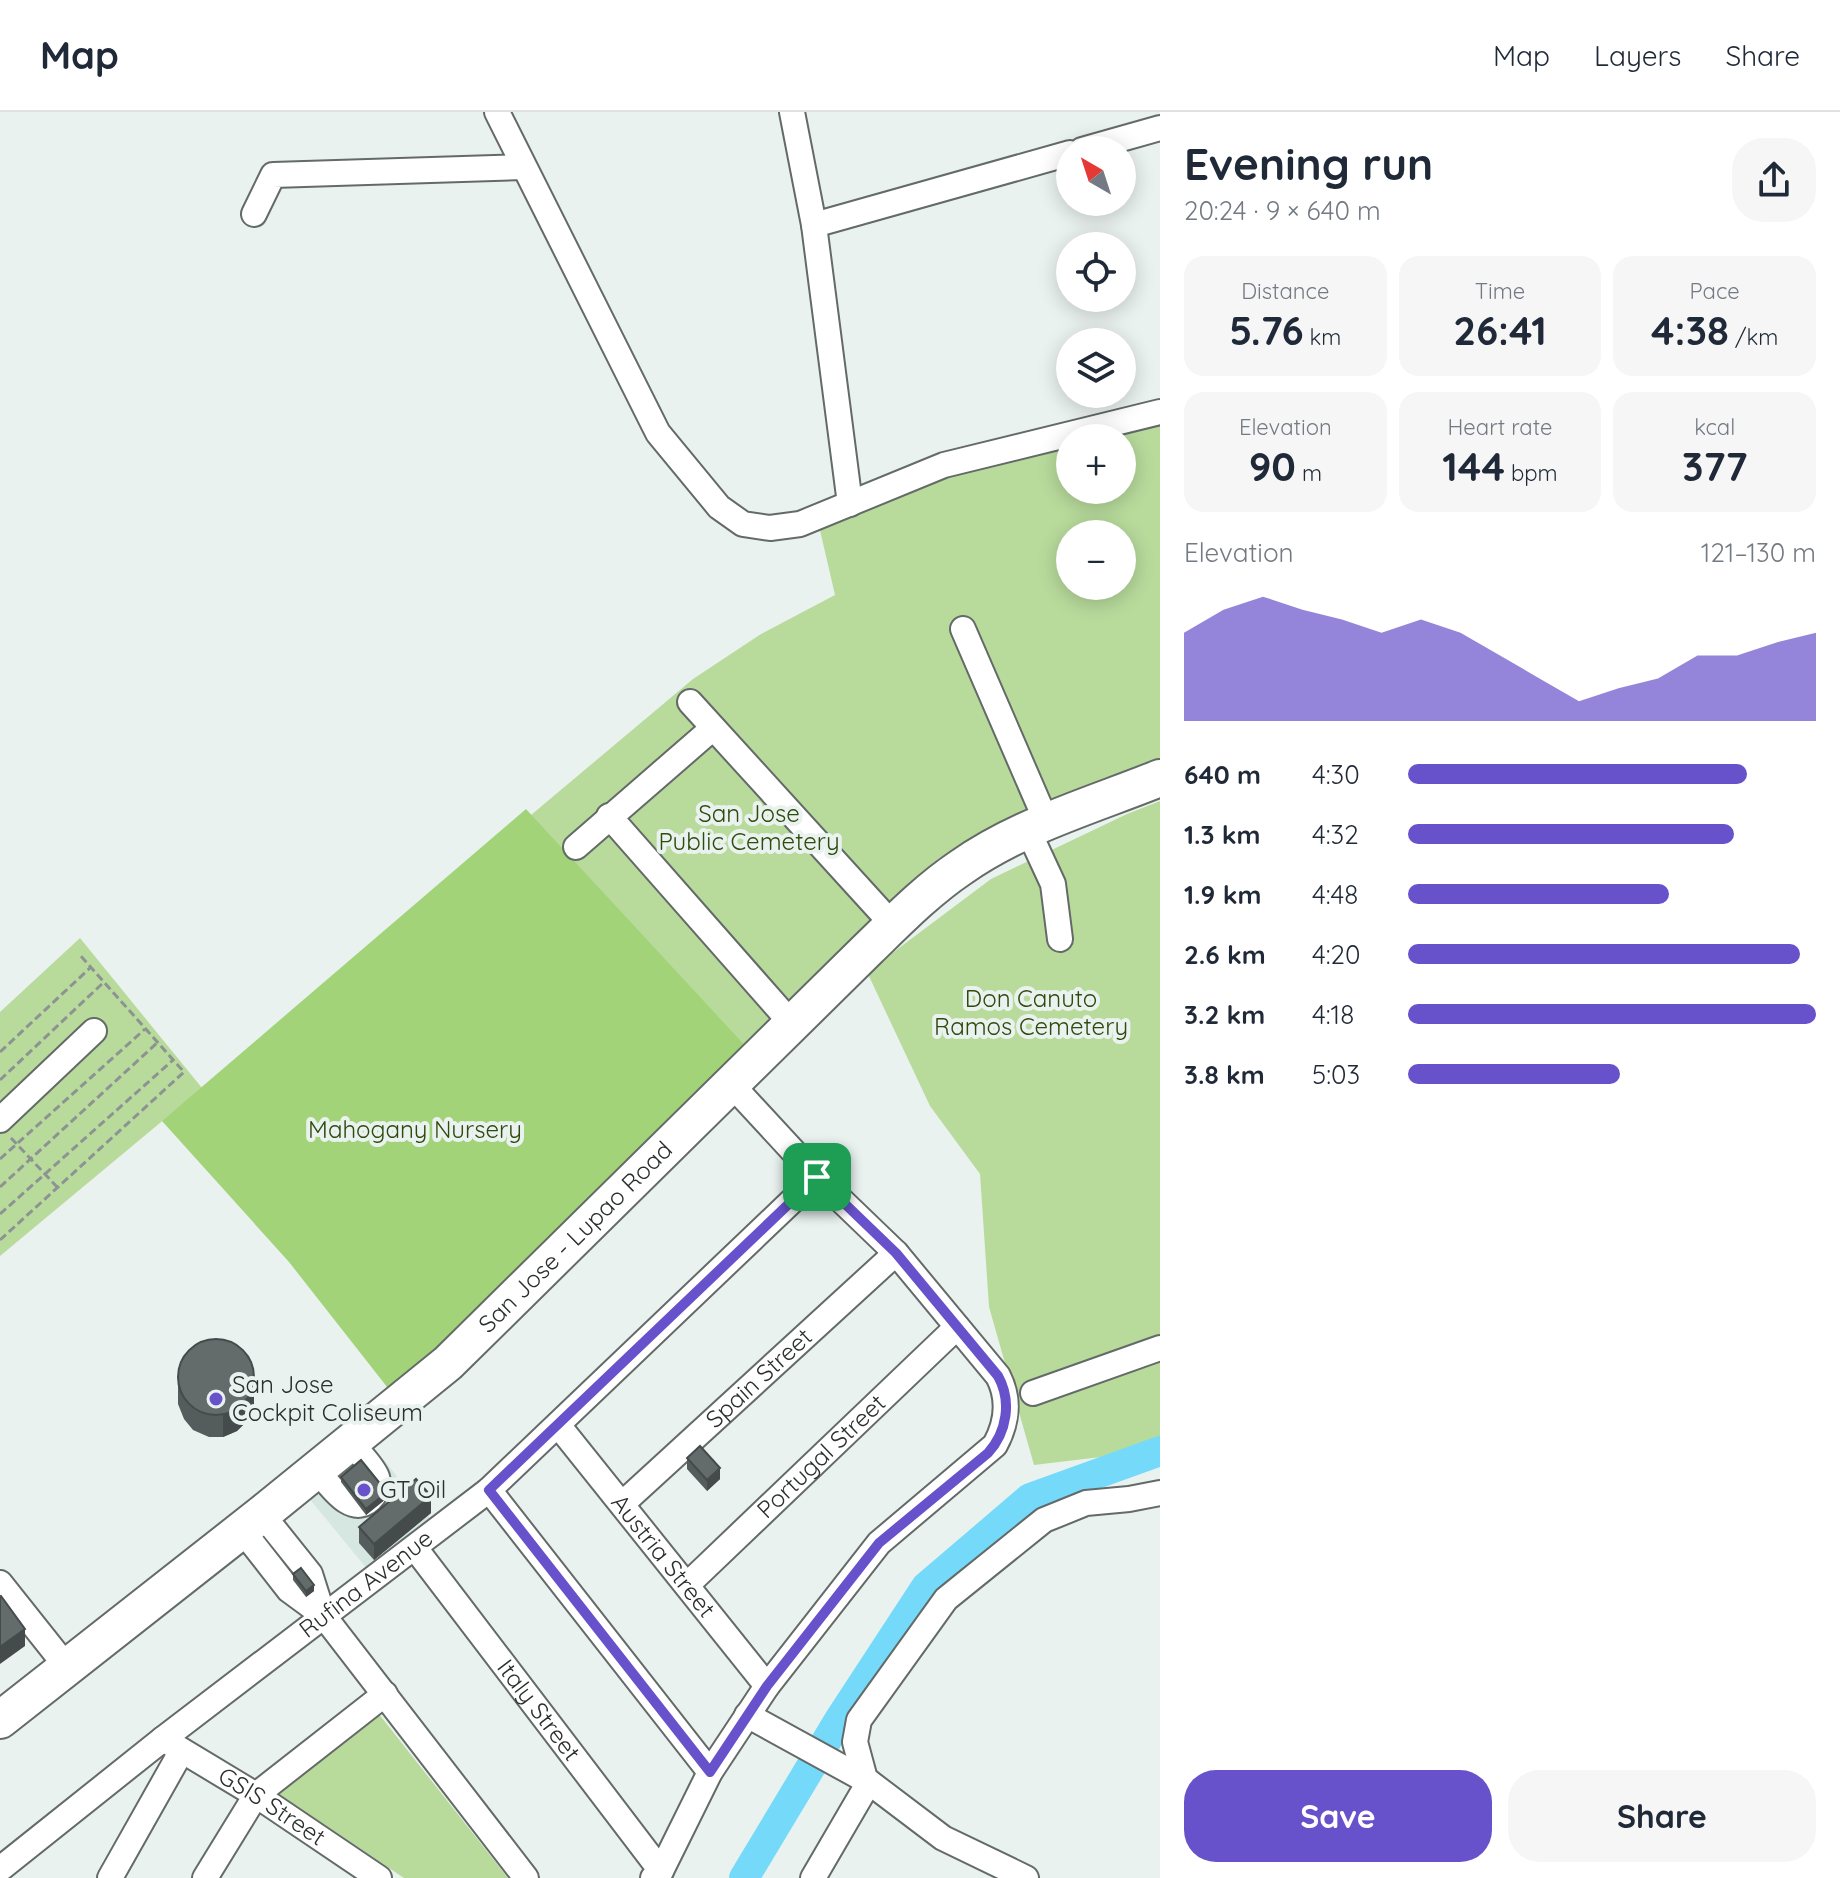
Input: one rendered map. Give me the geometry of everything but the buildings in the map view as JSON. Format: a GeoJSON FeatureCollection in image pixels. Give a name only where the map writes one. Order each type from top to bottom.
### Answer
{"type":"FeatureCollection","features":[{"type":"Feature","properties":{"kind":"highway","name":"San Jose - Lupao Road"},"geometry":{"type":"LineString","coordinates":[[0,1720],[448,1363],[893,925],[959,868],[1037,826],[1160,778]]}},
{"type":"Feature","properties":{"kind":"street"},"geometry":{"type":"LineString","coordinates":[[497,112],[658,433],[719,507],[743,524],[770,528],[809,521],[944,465],[1160,412]]}},
{"type":"Feature","properties":{"kind":"street"},"geometry":{"type":"LineString","coordinates":[[792,112],[814,225],[850,504]]}},
{"type":"Feature","properties":{"kind":"street"},"geometry":{"type":"LineString","coordinates":[[1132,136],[1160,128]]}},
{"type":"Feature","properties":{"kind":"street"},"geometry":{"type":"LineString","coordinates":[[814,225],[1056,157]]}},
{"type":"Feature","properties":{"kind":"street"},"geometry":{"type":"LineString","coordinates":[[254,214],[273,175],[523,167]]}},
{"type":"Feature","properties":{"kind":"street"},"geometry":{"type":"LineString","coordinates":[[963,629],[1037,826],[1053,884],[1060,939]]}},
{"type":"Feature","properties":{"kind":"street"},"geometry":{"type":"LineString","coordinates":[[690,702],[893,925]]}},
{"type":"Feature","properties":{"kind":"street"},"geometry":{"type":"LineString","coordinates":[[576,847],[713,728]]}},
{"type":"Feature","properties":{"kind":"street"},"geometry":{"type":"LineString","coordinates":[[609,816],[793,1025]]}},
{"type":"Feature","properties":{"kind":"street"},"geometry":{"type":"LineString","coordinates":[[4,1127],[94,1031]]}},
{"type":"Feature","properties":{"kind":"street"},"geometry":{"type":"LineString","coordinates":[[657,1875],[710,1772],[767,1686],[879,1543],[995,1445],[1003,1428],[1006,1409],[1001,1381],[896,1253],[817,1177],[732,1085]]}},
{"type":"Feature","properties":{"kind":"street","name":"Rufina Avenue"},"geometry":{"type":"LineString","coordinates":[[0,1869],[46,1833],[172,1746],[323,1615],[489,1490],[817,1177]]}},
{"type":"Feature","properties":{"kind":"street","name":"Spain Street"},"geometry":{"type":"LineString","coordinates":[[622,1504],[896,1253]]}},
{"type":"Feature","properties":{"kind":"street","name":"Portugal Street"},"geometry":{"type":"LineString","coordinates":[[687,1585],[957,1327]]}},
{"type":"Feature","properties":{"kind":"street"},"geometry":{"type":"LineString","coordinates":[[1033,1393],[1160,1348]]}},
{"type":"Feature","properties":{"kind":"street","name":"Austria Street"},"geometry":{"type":"LineString","coordinates":[[558,1425],[767,1686]]}},
{"type":"Feature","properties":{"kind":"street"},"geometry":{"type":"LineString","coordinates":[[317,1470],[344,1502],[355,1505],[370,1499],[377,1489],[377,1476],[351,1443]]}},
{"type":"Feature","properties":{"kind":"street"},"geometry":{"type":"LineString","coordinates":[[489,1490],[710,1772]]}},
{"type":"Feature","properties":{"kind":"street"},"geometry":{"type":"LineString","coordinates":[[817,1877],[867,1780],[855,1742],[859,1720],[946,1599],[1044,1520],[1086,1503],[1160,1493]]}},
{"type":"Feature","properties":{"kind":"street"},"geometry":{"type":"LineString","coordinates":[[252,1522],[289,1590],[323,1615],[526,1878]]}},
{"type":"Feature","properties":{"kind":"street","name":"Italy Street"},"geometry":{"type":"LineString","coordinates":[[415,1548],[657,1875]]}},
{"type":"Feature","properties":{"kind":"street"},"geometry":{"type":"LineString","coordinates":[[0,1583],[66,1666]]}},
{"type":"Feature","properties":{"kind":"street"},"geometry":{"type":"LineString","coordinates":[[213,1875],[256,1795],[385,1694]]}},
{"type":"Feature","properties":{"kind":"street"},"geometry":{"type":"LineString","coordinates":[[747,1715],[867,1780],[943,1838],[1026,1878]]}},
{"type":"Feature","properties":{"kind":"street"},"geometry":{"type":"LineString","coordinates":[[110,1878],[172,1746]]}},
{"type":"Feature","properties":{"kind":"street","name":"GSIS Street"},"geometry":{"type":"LineString","coordinates":[[172,1746],[256,1795],[379,1878]]}},
{"type":"Feature","properties":{"kind":"street"},"geometry":{"type":"LineString","coordinates":[[20,1878],[46,1833]]}},
{"type":"Feature","properties":{"kind":"path"},"geometry":{"type":"LineString","coordinates":[[0,1240],[184,1072],[79,954]]}},
{"type":"Feature","properties":{"kind":"path"},"geometry":{"type":"LineString","coordinates":[[0,1052],[90,968]]}},
{"type":"Feature","properties":{"kind":"path"},"geometry":{"type":"LineString","coordinates":[[0,1080],[104,982]]}},
{"type":"Feature","properties":{"kind":"path"},"geometry":{"type":"LineString","coordinates":[[0,1159],[145,1029]]}},
{"type":"Feature","properties":{"kind":"path"},"geometry":{"type":"LineString","coordinates":[[0,1187],[157,1043]]}},
{"type":"Feature","properties":{"kind":"path"},"geometry":{"type":"LineString","coordinates":[[0,1214],[173,1060]]}},
{"type":"Feature","properties":{"kind":"path"},"geometry":{"type":"LineString","coordinates":[[4,1127],[58,1188]]}},
{"type":"Feature","properties":{"kind":"shaded area"},"geometry":{"type":"Polygon","coordinates":[[[372,1445],[431,1519],[368,1570],[308,1497],[372,1445]]]}},
{"type":"Feature","properties":{"kind":"green space","name":"San Jose Public Cemetery"},"geometry":{"type":"Polygon","coordinates":[[[1160,422],[1160,759],[1039,806],[939,858],[887,903],[745,1045],[531,815],[693,679],[761,634],[835,595],[819,526],[932,478],[1056,447],[1056,504],[1136,504],[1136,428],[1160,422]]]}},
{"type":"Feature","properties":{"kind":"green space","name":"Don Canuto Ramos Cemetery"},"geometry":{"type":"Polygon","coordinates":[[[1160,801],[1160,1450],[1034,1465],[989,1307],[980,1174],[930,1106],[867,972],[991,879],[1160,801]]]}},
{"type":"Feature","properties":{"kind":"green space","name":"Mahogany Nursery"},"geometry":{"type":"Polygon","coordinates":[[[526,809],[745,1045],[391,1392],[289,1262],[162,1121],[526,809]]]}},
{"type":"Feature","properties":{"kind":"green space"},"geometry":{"type":"Polygon","coordinates":[[[80,938],[202,1088],[0,1256],[0,1012],[80,938]]]}},
{"type":"Feature","properties":{"kind":"green space"},"geometry":{"type":"Polygon","coordinates":[[[375,1709],[508,1878],[404,1878],[274,1791],[375,1709]]]}},
{"type":"Feature","properties":{"kind":"waterway"},"geometry":{"type":"LineString","coordinates":[[744,1878],[839,1720],[926,1587],[1030,1498],[1160,1451]]}},
{"type":"Feature","properties":{"kind":"place","name":"San Jose Cockpit Coliseum"},"geometry":{"type":"Point","coordinates":[216,1399]}},
{"type":"Feature","properties":{"kind":"place","name":"GT Oil"},"geometry":{"type":"Point","coordinates":[364,1490]}},
{"type":"Feature","properties":{"kind":"route"},"geometry":{"type":"LineString","coordinates":[[817,1177],[896,1253],[998,1376],[1005,1396],[1005,1419],[1000,1436],[988,1453],[879,1543],[767,1686],[710,1772],[489,1490],[817,1177]]}}]}
